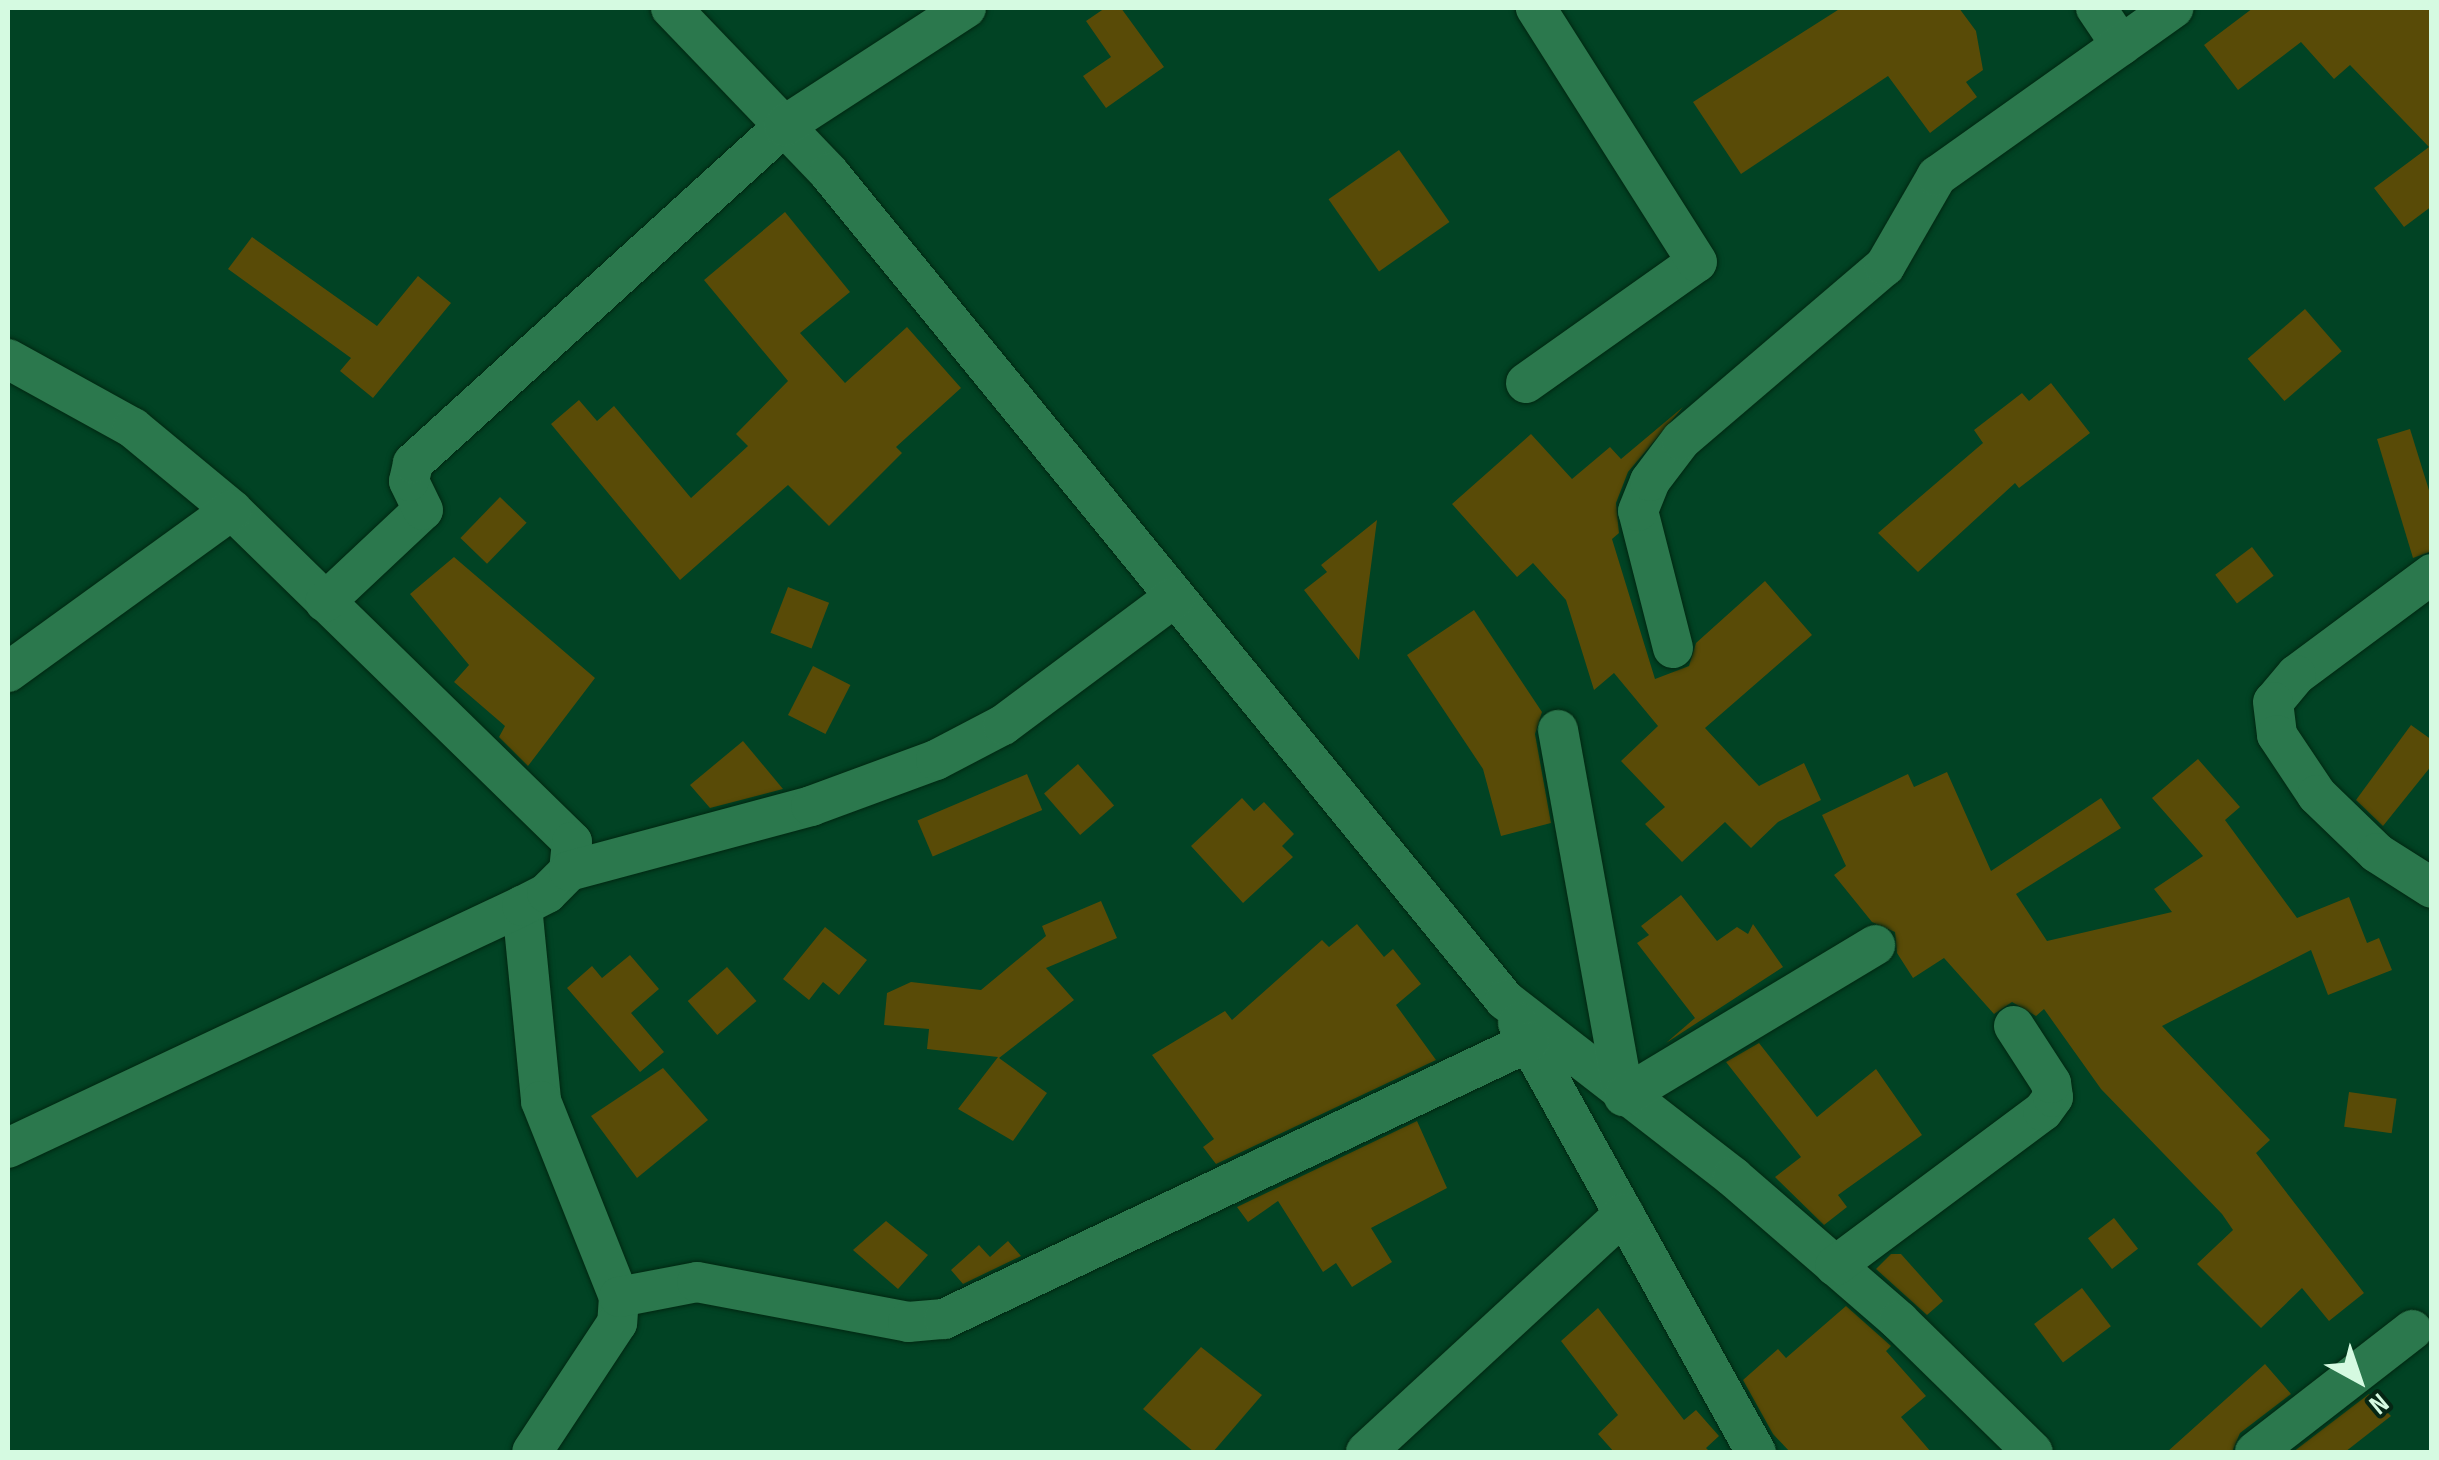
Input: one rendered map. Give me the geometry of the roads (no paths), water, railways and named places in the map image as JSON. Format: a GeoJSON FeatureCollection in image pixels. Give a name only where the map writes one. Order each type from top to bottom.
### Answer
{"type":"FeatureCollection","features":[{"type":"Feature","properties":{"kind":"street"},"geometry":{"type":"LineString","coordinates":[[670,8],[784,126],[1505,1000],[1756,1452]]}},
{"type":"Feature","properties":{"kind":"street"},"geometry":{"type":"LineString","coordinates":[[325,602],[423,510],[409,480],[413,463],[784,126],[966,8]]}},
{"type":"Feature","properties":{"kind":"street"},"geometry":{"type":"LineString","coordinates":[[1526,383],[1697,262],[1536,8]]}},
{"type":"Feature","properties":{"kind":"street"},"geometry":{"type":"LineString","coordinates":[[2096,8],[2120,45]]}},
{"type":"Feature","properties":{"kind":"street"},"geometry":{"type":"LineString","coordinates":[[1673,648],[1638,511],[1650,481],[1681,440],[1884,266],[1936,176],[2173,8]]}},
{"type":"Feature","properties":{"kind":"street"},"geometry":{"type":"LineString","coordinates":[[8,359],[133,428],[232,510],[572,842],[569,870]]}},
{"type":"Feature","properties":{"kind":"street"},"geometry":{"type":"LineString","coordinates":[[8,672],[232,510]]}},
{"type":"Feature","properties":{"kind":"street"},"geometry":{"type":"LineString","coordinates":[[2432,574],[2296,674],[2273,702],[2277,735],[2317,795],[2377,853],[2432,888]]}},
{"type":"Feature","properties":{"kind":"street"},"geometry":{"type":"LineString","coordinates":[[8,1148],[548,894],[569,870],[811,806],[936,760],[1002,725],[1175,596]]}},
{"type":"Feature","properties":{"kind":"street"},"geometry":{"type":"LineString","coordinates":[[1558,730],[1624,1096]]}},
{"type":"Feature","properties":{"kind":"street"},"geometry":{"type":"LineString","coordinates":[[522,906],[541,1101],[619,1297],[617,1323],[532,1452]]}},
{"type":"Feature","properties":{"kind":"street"},"geometry":{"type":"LineString","coordinates":[[1624,1096],[1875,945]]}},
{"type":"Feature","properties":{"kind":"street"},"geometry":{"type":"LineString","coordinates":[[1505,1000],[1835,1266],[2033,1452]]}},
{"type":"Feature","properties":{"kind":"street"},"geometry":{"type":"LineString","coordinates":[[1835,1266],[2044,1111],[2053,1096],[2051,1083],[2014,1026]]}},
{"type":"Feature","properties":{"kind":"street"},"geometry":{"type":"LineString","coordinates":[[619,1297],[697,1282],[908,1322],[944,1319],[1529,1042]]}},
{"type":"Feature","properties":{"kind":"street"},"geometry":{"type":"LineString","coordinates":[[1366,1452],[1624,1214]]}},
{"type":"Feature","properties":{"kind":"street"},"geometry":{"type":"LineString","coordinates":[[2255,1452],[2412,1330]]}}]}
